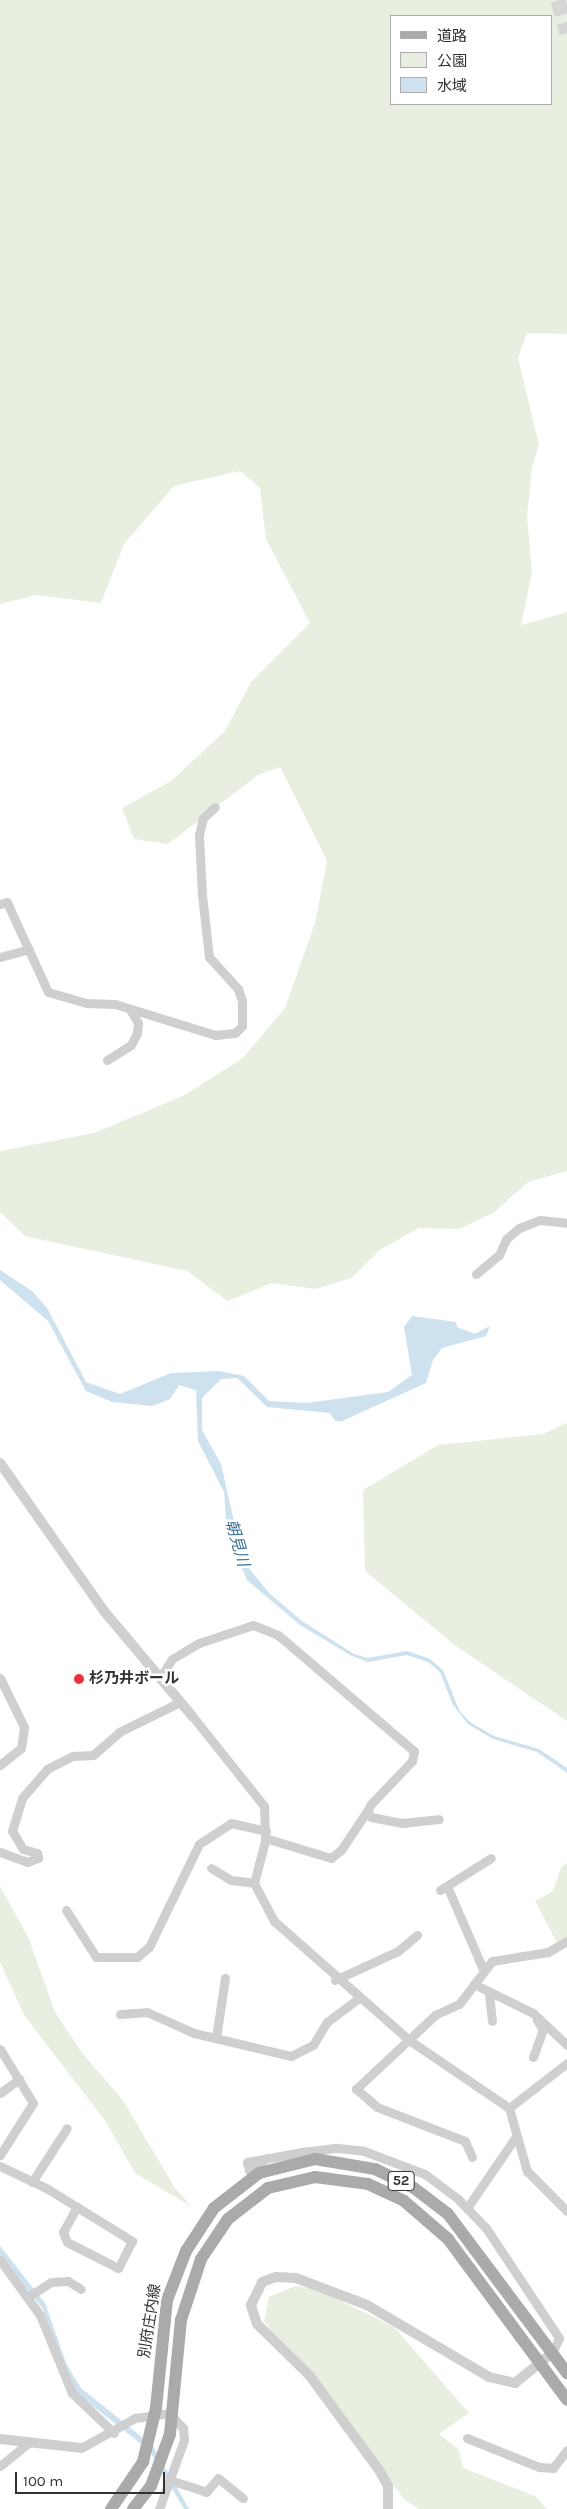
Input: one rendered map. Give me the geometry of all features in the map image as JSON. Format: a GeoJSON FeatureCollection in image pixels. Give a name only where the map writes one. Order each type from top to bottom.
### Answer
{"type":"FeatureCollection","features":[{"type":"Feature","properties":{"kind":"main road","name":"別府庄内線"},"geometry":{"type":"LineString","coordinates":[[111,2509],[144,2462],[156,2408],[167,2300],[186,2251],[214,2208],[258,2173],[294,2161],[356,2164],[414,2188],[448,2214],[567,2373]]}},
{"type":"Feature","properties":{"kind":"main road","name":"別府庄内線"},"geometry":{"type":"LineString","coordinates":[[133,2509],[151,2486],[170,2434],[181,2320],[201,2259],[228,2219],[268,2188],[315,2177],[368,2184],[404,2202],[435,2225],[567,2400]]}},
{"type":"Feature","properties":{"kind":"street"},"geometry":{"type":"LineString","coordinates":[[0,904],[7,902],[48,992],[63,999],[130,1009],[215,1035],[235,1032],[242,1026],[244,1014],[238,989],[209,957],[199,835],[203,818],[215,807]]}},
{"type":"Feature","properties":{"kind":"street"},"geometry":{"type":"LineString","coordinates":[[0,957],[28,949]]}},
{"type":"Feature","properties":{"kind":"street"},"geometry":{"type":"LineString","coordinates":[[107,1060],[131,1045],[137,1033],[138,1023],[130,1009]]}},
{"type":"Feature","properties":{"kind":"street"},"geometry":{"type":"LineString","coordinates":[[476,1274],[499,1255],[506,1239],[519,1228],[540,1220],[567,1223]]}},
{"type":"Feature","properties":{"kind":"street"},"geometry":{"type":"LineString","coordinates":[[0,1463],[104,1612],[193,1717],[264,1806],[266,1835],[254,1883],[274,1921],[335,1980],[409,2040],[509,2108],[515,2138],[527,2172],[567,2211]]}},
{"type":"Feature","properties":{"kind":"street"},"geometry":{"type":"LineString","coordinates":[[66,1910],[96,1957],[137,1957],[149,1947],[199,1844],[231,1824],[331,1858],[341,1850],[367,1811],[412,1761],[414,1751],[278,1635],[252,1625],[199,1643],[172,1659],[160,1678]]}},
{"type":"Feature","properties":{"kind":"street"},"geometry":{"type":"LineString","coordinates":[[0,1678],[24,1727],[21,1748],[0,1765]]}},
{"type":"Feature","properties":{"kind":"street"},"geometry":{"type":"LineString","coordinates":[[0,1852],[35,1863],[37,1853],[23,1848],[12,1831],[22,1798],[47,1769],[73,1756],[93,1755],[119,1732],[180,1702]]}},
{"type":"Feature","properties":{"kind":"street"},"geometry":{"type":"LineString","coordinates":[[367,1811],[371,1817],[402,1823],[439,1819]]}},
{"type":"Feature","properties":{"kind":"street"},"geometry":{"type":"LineString","coordinates":[[483,1969],[444,1888],[491,1858]]}},
{"type":"Feature","properties":{"kind":"street"},"geometry":{"type":"LineString","coordinates":[[211,1868],[231,1880],[254,1883]]}},
{"type":"Feature","properties":{"kind":"street"},"geometry":{"type":"LineString","coordinates":[[335,1980],[398,1951],[417,1935]]}},
{"type":"Feature","properties":{"kind":"street"},"geometry":{"type":"LineString","coordinates":[[472,2157],[465,2141],[377,2107],[356,2088],[435,2014],[459,2004],[483,1969],[499,1956],[541,1954],[567,1941]]}},
{"type":"Feature","properties":{"kind":"street"},"geometry":{"type":"LineString","coordinates":[[216,2038],[225,1978]]}},
{"type":"Feature","properties":{"kind":"street"},"geometry":{"type":"LineString","coordinates":[[474,1984],[533,2013],[567,2045]]}},
{"type":"Feature","properties":{"kind":"street"},"geometry":{"type":"LineString","coordinates":[[489,1993],[492,2022]]}},
{"type":"Feature","properties":{"kind":"street"},"geometry":{"type":"LineString","coordinates":[[120,2014],[147,2012],[216,2038],[291,2056],[304,2053],[327,2022],[358,1999]]}},
{"type":"Feature","properties":{"kind":"street"},"geometry":{"type":"LineString","coordinates":[[533,2013],[543,2030],[533,2057]]}},
{"type":"Feature","properties":{"kind":"street"},"geometry":{"type":"LineString","coordinates":[[0,2049],[33,2103],[0,2155]]}},
{"type":"Feature","properties":{"kind":"street"},"geometry":{"type":"LineString","coordinates":[[509,2108],[567,2062]]}},
{"type":"Feature","properties":{"kind":"street"},"geometry":{"type":"LineString","coordinates":[[0,2093],[18,2079]]}},
{"type":"Feature","properties":{"kind":"street"},"geometry":{"type":"LineString","coordinates":[[32,2182],[67,2128]]}},
{"type":"Feature","properties":{"kind":"street"},"geometry":{"type":"LineString","coordinates":[[467,2208],[515,2138]]}},
{"type":"Feature","properties":{"kind":"street"},"geometry":{"type":"LineString","coordinates":[[267,2158],[337,2148],[364,2151],[425,2174],[467,2208],[542,2307],[559,2338],[552,2353],[541,2365],[515,2383],[489,2377],[367,2305],[296,2278],[276,2277],[262,2282],[251,2305],[257,2324],[310,2376],[379,2470],[388,2486],[388,2509]]}},
{"type":"Feature","properties":{"kind":"street"},"geometry":{"type":"LineString","coordinates":[[0,2166],[77,2207],[132,2241],[118,2268],[67,2242],[63,2232],[77,2207]]}},
{"type":"Feature","properties":{"kind":"street"},"geometry":{"type":"LineString","coordinates":[[0,2260],[28,2297],[72,2393],[114,2432]]}},
{"type":"Feature","properties":{"kind":"street"},"geometry":{"type":"LineString","coordinates":[[28,2297],[51,2282],[68,2281],[81,2289]]}},
{"type":"Feature","properties":{"kind":"street"},"geometry":{"type":"LineString","coordinates":[[0,2439],[82,2448],[142,2416],[169,2413],[183,2428],[184,2440],[173,2481],[159,2509]]}},
{"type":"Feature","properties":{"kind":"street"},"geometry":{"type":"LineString","coordinates":[[467,2438],[539,2467],[553,2468],[563,2463],[567,2450]]}},
{"type":"Feature","properties":{"kind":"street"},"geometry":{"type":"LineString","coordinates":[[0,2466],[30,2442]]}},
{"type":"Feature","properties":{"kind":"street"},"geometry":{"type":"LineString","coordinates":[[173,2481],[206,2492],[218,2478],[244,2498]]}},
{"type":"Feature","properties":{"kind":"green space"},"geometry":{"type":"Polygon","coordinates":[[[0,0],[567,0],[567,334],[527,333],[518,358],[539,445],[532,467],[527,516],[532,572],[521,625],[567,612],[567,1171],[528,1182],[493,1213],[459,1229],[419,1228],[380,1250],[351,1278],[315,1289],[272,1283],[228,1301],[187,1271],[25,1236],[0,1212],[0,1151],[94,1133],[183,1096],[243,1058],[285,1008],[315,923],[327,861],[280,767],[258,775],[168,844],[134,839],[122,808],[171,781],[225,731],[251,682],[310,623],[266,539],[260,488],[240,471],[174,486],[124,544],[101,603],[36,595],[0,604],[0,0]]]}},
{"type":"Feature","properties":{"kind":"green space"},"geometry":{"type":"Polygon","coordinates":[[[567,1423],[567,1721],[456,1646],[365,1571],[363,1490],[438,1445],[543,1434],[567,1423]]]}},
{"type":"Feature","properties":{"kind":"green space"},"geometry":{"type":"Polygon","coordinates":[[[567,1863],[567,1938],[557,1943],[535,1901],[553,1891],[561,1867],[567,1863]]]}},
{"type":"Feature","properties":{"kind":"green space"},"geometry":{"type":"Polygon","coordinates":[[[0,1886],[28,1937],[55,2012],[83,2054],[122,2099],[175,2188],[192,2207],[135,2173],[106,2122],[24,2015],[0,1962],[0,1886]]]}},
{"type":"Feature","properties":{"kind":"green space"},"geometry":{"type":"Polygon","coordinates":[[[295,2286],[316,2289],[394,2327],[469,2413],[439,2434],[459,2450],[463,2468],[535,2496],[547,2509],[419,2509],[405,2500],[264,2321],[269,2297],[295,2286]]]}},
{"type":"Feature","properties":{"kind":"water","name":"朝見川"},"geometry":{"type":"Polygon","coordinates":[[[0,1270],[32,1291],[47,1308],[86,1382],[120,1394],[171,1373],[219,1371],[244,1376],[269,1401],[307,1403],[388,1392],[412,1375],[404,1327],[412,1316],[456,1322],[457,1327],[475,1334],[490,1326],[486,1336],[442,1348],[433,1360],[426,1383],[342,1421],[335,1421],[330,1413],[267,1407],[237,1378],[221,1379],[202,1398],[202,1430],[221,1464],[243,1561],[269,1593],[302,1621],[354,1654],[368,1658],[407,1651],[430,1659],[443,1670],[459,1710],[470,1722],[494,1736],[539,1749],[567,1768],[567,1773],[537,1752],[493,1739],[468,1724],[453,1705],[440,1672],[428,1662],[407,1655],[368,1662],[352,1656],[300,1625],[247,1580],[227,1533],[224,1492],[198,1441],[196,1390],[179,1385],[170,1399],[152,1406],[112,1402],[86,1391],[48,1321],[0,1280],[0,1270]]]}},
{"type":"Feature","properties":{"kind":"water"},"geometry":{"type":"Polygon","coordinates":[[[0,2246],[45,2303],[66,2363],[81,2388],[153,2446],[189,2509],[184,2509],[149,2450],[75,2392],[43,2309],[0,2255],[0,2246]]]}},
{"type":"Feature","properties":{"kind":"tunnel"},"geometry":{"type":"LineString","coordinates":[[558,0],[567,33]]}},
{"type":"Feature","properties":{"kind":"place","name":"杉乃井ボール"},"geometry":{"type":"Point","coordinates":[79,1679]}}]}
